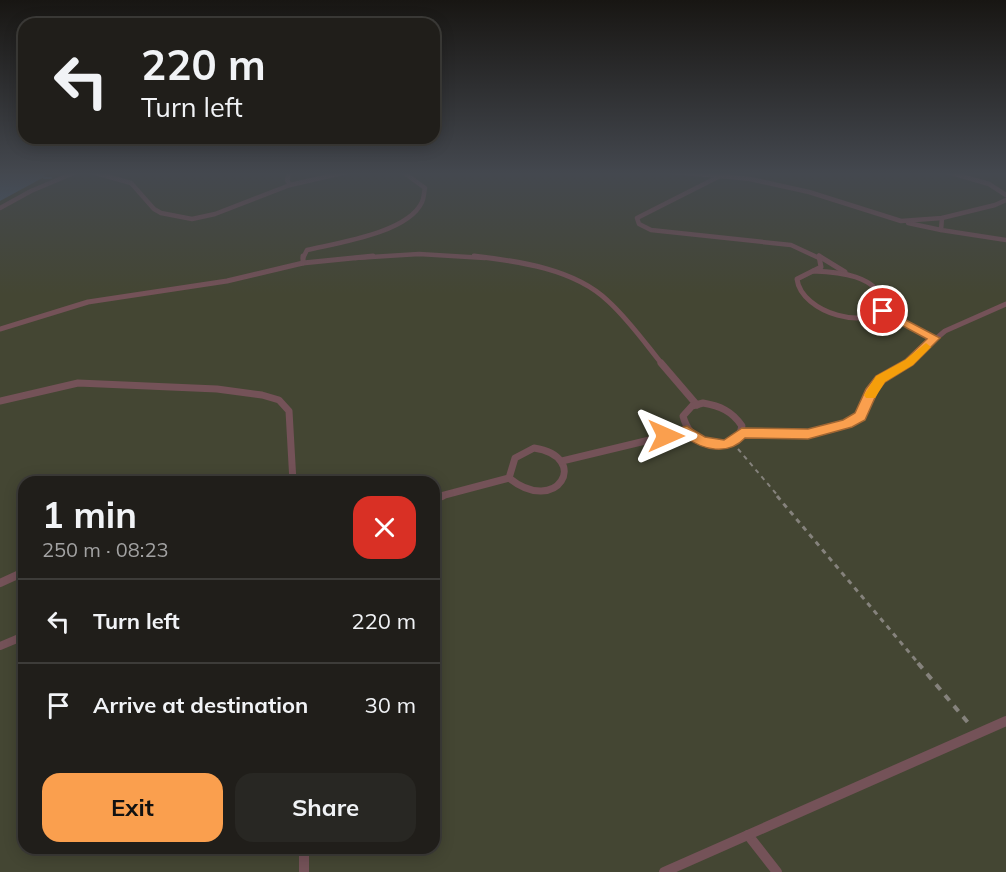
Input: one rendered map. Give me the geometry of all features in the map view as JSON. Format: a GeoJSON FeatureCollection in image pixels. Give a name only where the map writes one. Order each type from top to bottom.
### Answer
{"type":"FeatureCollection","features":[{"type":"Feature","properties":{"kind":"lane"},"geometry":{"type":"LineString","coordinates":[[164,213],[181,219],[218,213]]}},
{"type":"Feature","properties":{"kind":"lane"},"geometry":{"type":"LineString","coordinates":[[303,263],[303,255],[307,250],[394,226],[412,213]]}},
{"type":"Feature","properties":{"kind":"lane"},"geometry":{"type":"LineString","coordinates":[[644,213],[639,215],[637,221],[651,230],[791,245],[819,256],[852,276],[875,285],[884,294],[887,303],[883,311],[873,316],[839,315],[809,302],[800,294],[796,286],[797,279],[821,267],[819,256]]}},
{"type":"Feature","properties":{"kind":"lane"},"geometry":{"type":"LineString","coordinates":[[875,213],[941,230],[1006,240]]}},
{"type":"Feature","properties":{"kind":"lane"},"geometry":{"type":"LineString","coordinates":[[901,221],[942,218],[963,213]]}},
{"type":"Feature","properties":{"kind":"lane"},"geometry":{"type":"LineString","coordinates":[[941,230],[942,218]]}},
{"type":"Feature","properties":{"kind":"lane"},"geometry":{"type":"LineString","coordinates":[[0,329],[88,302],[124,294],[227,281],[303,263],[428,252],[501,259],[584,283],[609,301],[697,405]]}},
{"type":"Feature","properties":{"kind":"lane"},"geometry":{"type":"LineString","coordinates":[[813,271],[852,276]]}},
{"type":"Feature","properties":{"kind":"lane"},"geometry":{"type":"LineString","coordinates":[[742,433],[802,435],[847,424],[860,416],[872,389],[880,379],[909,362],[934,338],[1006,304]]}},
{"type":"Feature","properties":{"kind":"lane"},"geometry":{"type":"LineString","coordinates":[[883,311],[934,338]]}},
{"type":"Feature","properties":{"kind":"lane"},"geometry":{"type":"LineString","coordinates":[[0,400],[78,383],[217,389],[262,395],[279,400],[289,411],[293,476]]}},
{"type":"Feature","properties":{"kind":"lane"},"geometry":{"type":"LineString","coordinates":[[713,404],[730,411],[742,426],[742,433],[733,442],[712,444],[701,441],[687,431],[683,416],[686,410],[697,405],[713,404]]}},
{"type":"Feature","properties":{"kind":"lane"},"geometry":{"type":"LineString","coordinates":[[562,461],[687,431]]}},
{"type":"Feature","properties":{"kind":"lane"},"geometry":{"type":"LineString","coordinates":[[543,449],[552,452],[562,461],[566,474],[562,482],[550,490],[530,492],[509,478],[510,464],[521,452],[543,449]]}},
{"type":"Feature","properties":{"kind":"lane"},"geometry":{"type":"LineString","coordinates":[[440,496],[509,478]]}},
{"type":"Feature","properties":{"kind":"lane"},"geometry":{"type":"LineString","coordinates":[[0,583],[18,575]]}},
{"type":"Feature","properties":{"kind":"lane"},"geometry":{"type":"LineString","coordinates":[[0,646],[18,638]]}},
{"type":"Feature","properties":{"kind":"lane"},"geometry":{"type":"LineString","coordinates":[[664,872],[1006,721]]}},
{"type":"Feature","properties":{"kind":"lane"},"geometry":{"type":"LineString","coordinates":[[748,835],[777,872]]}},
{"type":"Feature","properties":{"kind":"lane"},"geometry":{"type":"LineString","coordinates":[[304,854],[304,872]]}},
{"type":"Feature","properties":{"kind":"path"},"geometry":{"type":"LineString","coordinates":[[733,442],[978,734]]}},
{"type":"Feature","properties":{"kind":"green space"},"geometry":{"type":"Polygon","coordinates":[[[0,213],[1006,213],[1006,872],[0,872],[0,213]]]}},
{"type":"Feature","properties":{"kind":"slow traffic"},"geometry":{"type":"LineString","coordinates":[[870,395],[880,379],[909,362],[926,347]]}},
{"type":"Feature","properties":{"kind":"route"},"geometry":{"type":"LineString","coordinates":[[666,436],[687,431],[701,441],[724,445],[733,442],[742,433],[808,434],[847,424],[860,416],[872,389],[880,379],[909,362],[934,338],[883,311]]}}]}
